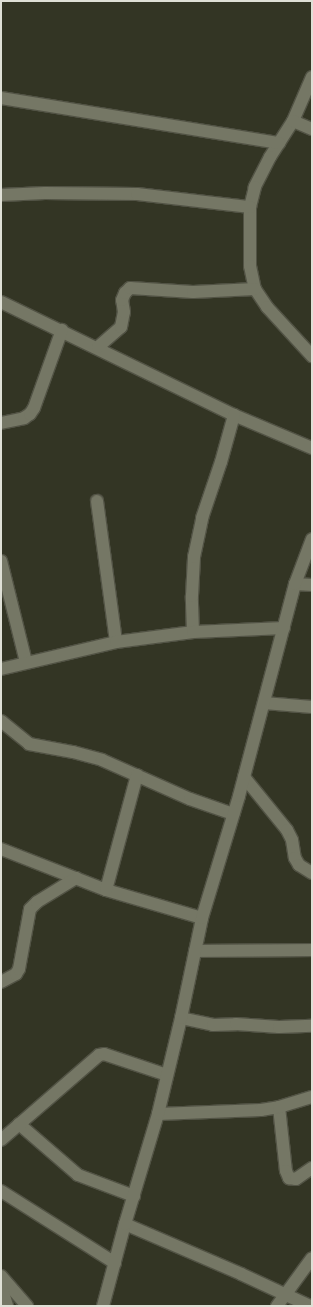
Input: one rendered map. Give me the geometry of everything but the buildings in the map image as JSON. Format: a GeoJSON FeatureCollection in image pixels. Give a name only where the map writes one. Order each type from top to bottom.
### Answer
{"type":"FeatureCollection","features":[{"type":"Feature","properties":{"kind":"street"},"geometry":{"type":"LineString","coordinates":[[312,77],[293,121],[279,143],[255,188],[250,207],[250,266],[255,289],[267,307],[312,356]]}},
{"type":"Feature","properties":{"kind":"street"},"geometry":{"type":"LineString","coordinates":[[1,98],[279,143]]}},
{"type":"Feature","properties":{"kind":"street"},"geometry":{"type":"LineString","coordinates":[[293,121],[312,129]]}},
{"type":"Feature","properties":{"kind":"street"},"geometry":{"type":"LineString","coordinates":[[1,195],[45,193],[137,194],[250,207]]}},
{"type":"Feature","properties":{"kind":"street"},"geometry":{"type":"LineString","coordinates":[[98,347],[121,327],[124,312],[122,300],[125,293],[130,288],[193,292],[255,289]]}},
{"type":"Feature","properties":{"kind":"street"},"geometry":{"type":"LineString","coordinates":[[1,302],[98,347],[234,415],[312,448]]}},
{"type":"Feature","properties":{"kind":"street"},"geometry":{"type":"LineString","coordinates":[[1,424],[24,418],[34,408],[62,330]]}},
{"type":"Feature","properties":{"kind":"street"},"geometry":{"type":"LineString","coordinates":[[194,632],[192,596],[194,557],[202,518],[221,462],[234,415]]}},
{"type":"Feature","properties":{"kind":"street"},"geometry":{"type":"LineString","coordinates":[[97,501],[116,642]]}},
{"type":"Feature","properties":{"kind":"street"},"geometry":{"type":"LineString","coordinates":[[103,1306],[125,1224],[158,1114],[181,1018],[202,918],[244,777],[295,584],[312,539]]}},
{"type":"Feature","properties":{"kind":"street"},"geometry":{"type":"LineString","coordinates":[[1,561],[26,662]]}},
{"type":"Feature","properties":{"kind":"street"},"geometry":{"type":"LineString","coordinates":[[295,584],[312,585]]}},
{"type":"Feature","properties":{"kind":"street"},"geometry":{"type":"LineString","coordinates":[[1,669],[116,642],[194,632],[284,628]]}},
{"type":"Feature","properties":{"kind":"street"},"geometry":{"type":"LineString","coordinates":[[264,703],[312,707]]}},
{"type":"Feature","properties":{"kind":"street"},"geometry":{"type":"LineString","coordinates":[[1,720],[29,744],[102,760],[190,799],[233,814]]}},
{"type":"Feature","properties":{"kind":"street"},"geometry":{"type":"LineString","coordinates":[[106,890],[137,775]]}},
{"type":"Feature","properties":{"kind":"street"},"geometry":{"type":"LineString","coordinates":[[244,777],[287,830],[292,840],[295,858],[299,865],[312,873]]}},
{"type":"Feature","properties":{"kind":"street"},"geometry":{"type":"LineString","coordinates":[[1,849],[106,890],[202,918]]}},
{"type":"Feature","properties":{"kind":"street"},"geometry":{"type":"LineString","coordinates":[[1,982],[16,974],[19,970],[30,909],[37,902],[76,878]]}},
{"type":"Feature","properties":{"kind":"street"},"geometry":{"type":"LineString","coordinates":[[195,951],[312,950]]}},
{"type":"Feature","properties":{"kind":"street"},"geometry":{"type":"LineString","coordinates":[[181,1018],[213,1026],[236,1024],[279,1027],[312,1026]]}},
{"type":"Feature","properties":{"kind":"street"},"geometry":{"type":"LineString","coordinates":[[1,1140],[93,1060],[104,1054],[167,1075]]}},
{"type":"Feature","properties":{"kind":"street"},"geometry":{"type":"LineString","coordinates":[[158,1114],[279,1107],[312,1097]]}},
{"type":"Feature","properties":{"kind":"street"},"geometry":{"type":"LineString","coordinates":[[279,1107],[286,1171],[289,1178],[296,1180],[312,1168]]}},
{"type":"Feature","properties":{"kind":"street"},"geometry":{"type":"LineString","coordinates":[[19,1124],[78,1175],[134,1196]]}},
{"type":"Feature","properties":{"kind":"street"},"geometry":{"type":"LineString","coordinates":[[1,1191],[115,1263]]}},
{"type":"Feature","properties":{"kind":"street"},"geometry":{"type":"LineString","coordinates":[[125,1224],[310,1306]]}},
{"type":"Feature","properties":{"kind":"street"},"geometry":{"type":"LineString","coordinates":[[277,1306],[284,1294],[312,1258]]}},
{"type":"Feature","properties":{"kind":"street"},"geometry":{"type":"LineString","coordinates":[[1,1276],[27,1306]]}},
{"type":"Feature","properties":{"kind":"street"},"geometry":{"type":"LineString","coordinates":[[1,1286],[7,1306]]}}]}
